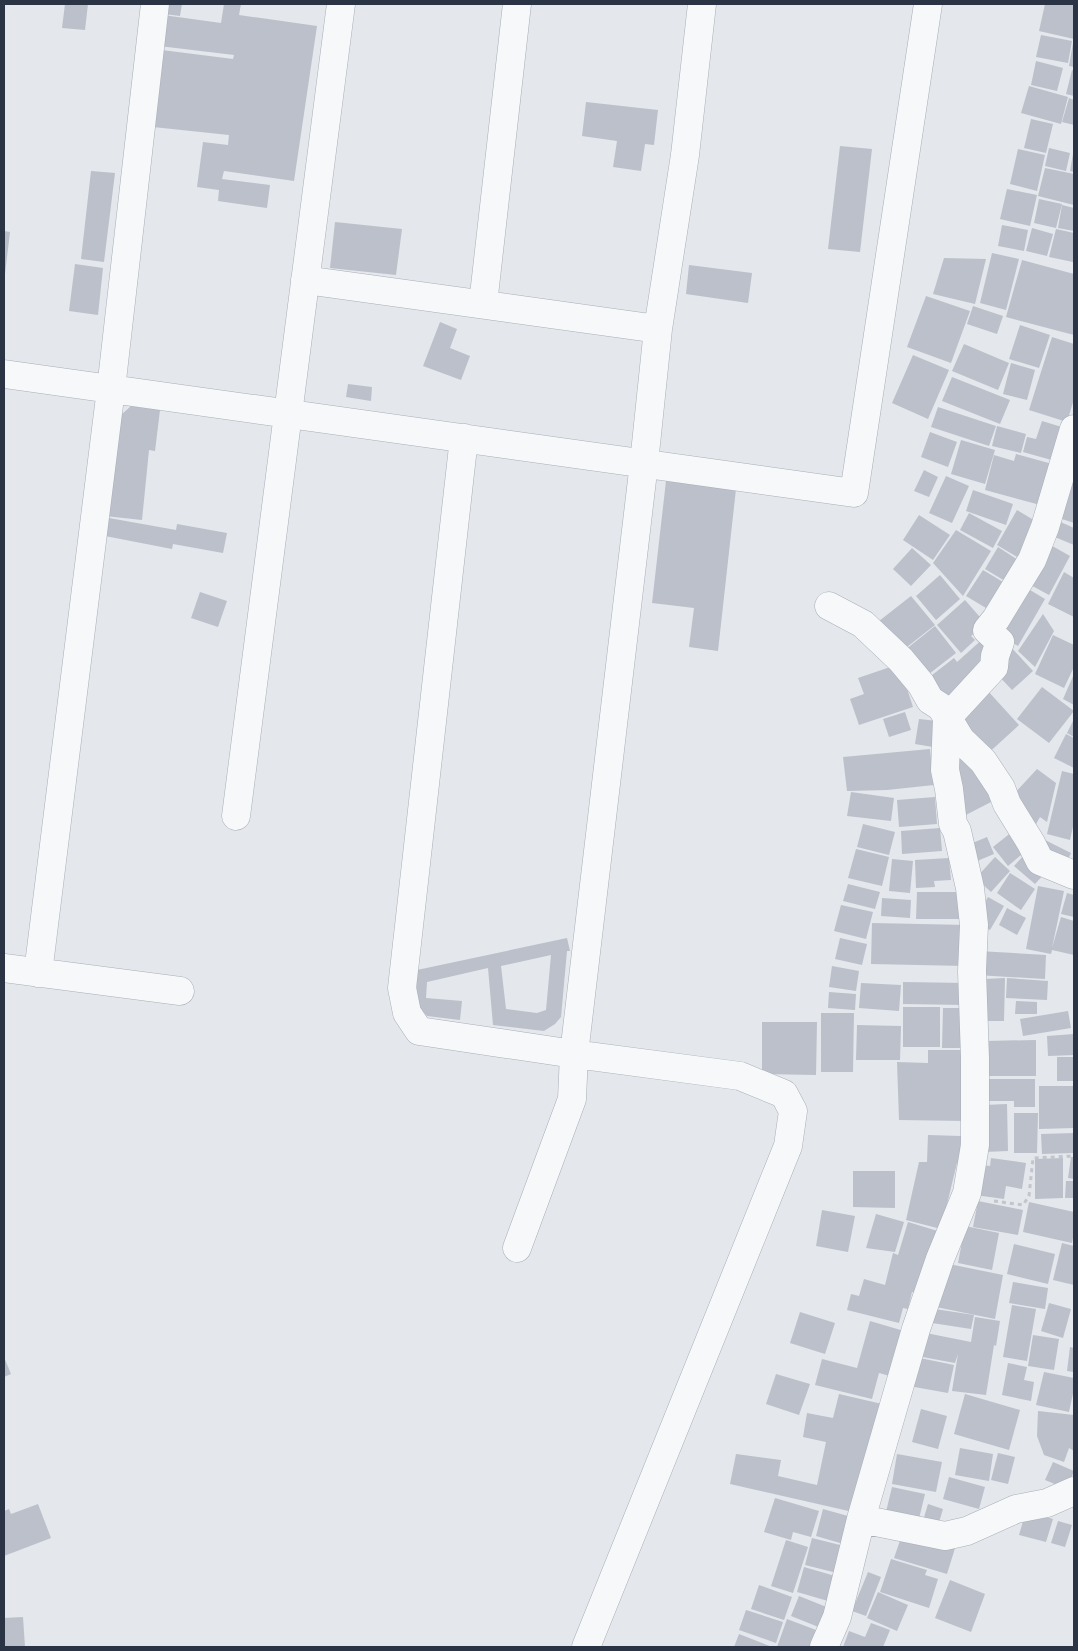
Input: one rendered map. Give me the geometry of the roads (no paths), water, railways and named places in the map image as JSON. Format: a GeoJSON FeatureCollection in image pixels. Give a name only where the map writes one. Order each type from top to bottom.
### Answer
{"type":"FeatureCollection","features":[{"type":"Feature","properties":{"kind":"street"},"geometry":{"type":"LineString","coordinates":[[38,973],[111,389],[155,4]]}},
{"type":"Feature","properties":{"kind":"street"},"geometry":{"type":"LineString","coordinates":[[236,816],[341,4]]}},
{"type":"Feature","properties":{"kind":"street"},"geometry":{"type":"LineString","coordinates":[[483,304],[516,4]]}},
{"type":"Feature","properties":{"kind":"street"},"geometry":{"type":"LineString","coordinates":[[517,1248],[572,1098],[574,1054],[644,463],[658,328],[686,154],[702,4]]}},
{"type":"Feature","properties":{"kind":"street"},"geometry":{"type":"LineString","coordinates":[[4,374],[854,492],[928,4]]}},
{"type":"Feature","properties":{"kind":"street"},"geometry":{"type":"LineString","coordinates":[[305,280],[658,328]]}},
{"type":"Feature","properties":{"kind":"street"},"geometry":{"type":"LineString","coordinates":[[824,1647],[837,1617],[861,1519],[916,1329],[940,1259],[967,1193],[975,1145],[972,971],[974,925],[970,888],[957,831],[953,824],[945,770],[947,718],[994,666],[1000,642],[987,630],[996,619],[1032,560],[1045,526],[1074,429]]}},
{"type":"Feature","properties":{"kind":"street"},"geometry":{"type":"LineString","coordinates":[[464,438],[404,978],[404,996],[407,1012],[419,1031],[740,1076],[784,1094],[793,1112],[788,1146],[586,1647]]}},
{"type":"Feature","properties":{"kind":"street"},"geometry":{"type":"LineString","coordinates":[[829,606],[863,624],[901,660],[921,684],[930,700],[941,707],[962,740],[983,761],[1001,788],[1007,804],[1032,843],[1040,861],[1074,875]]}},
{"type":"Feature","properties":{"kind":"street"},"geometry":{"type":"LineString","coordinates":[[4,968],[180,991]]}},
{"type":"Feature","properties":{"kind":"street"},"geometry":{"type":"LineString","coordinates":[[861,1519],[945,1536],[967,1532],[1016,1509],[1047,1503],[1074,1491]]}}]}
